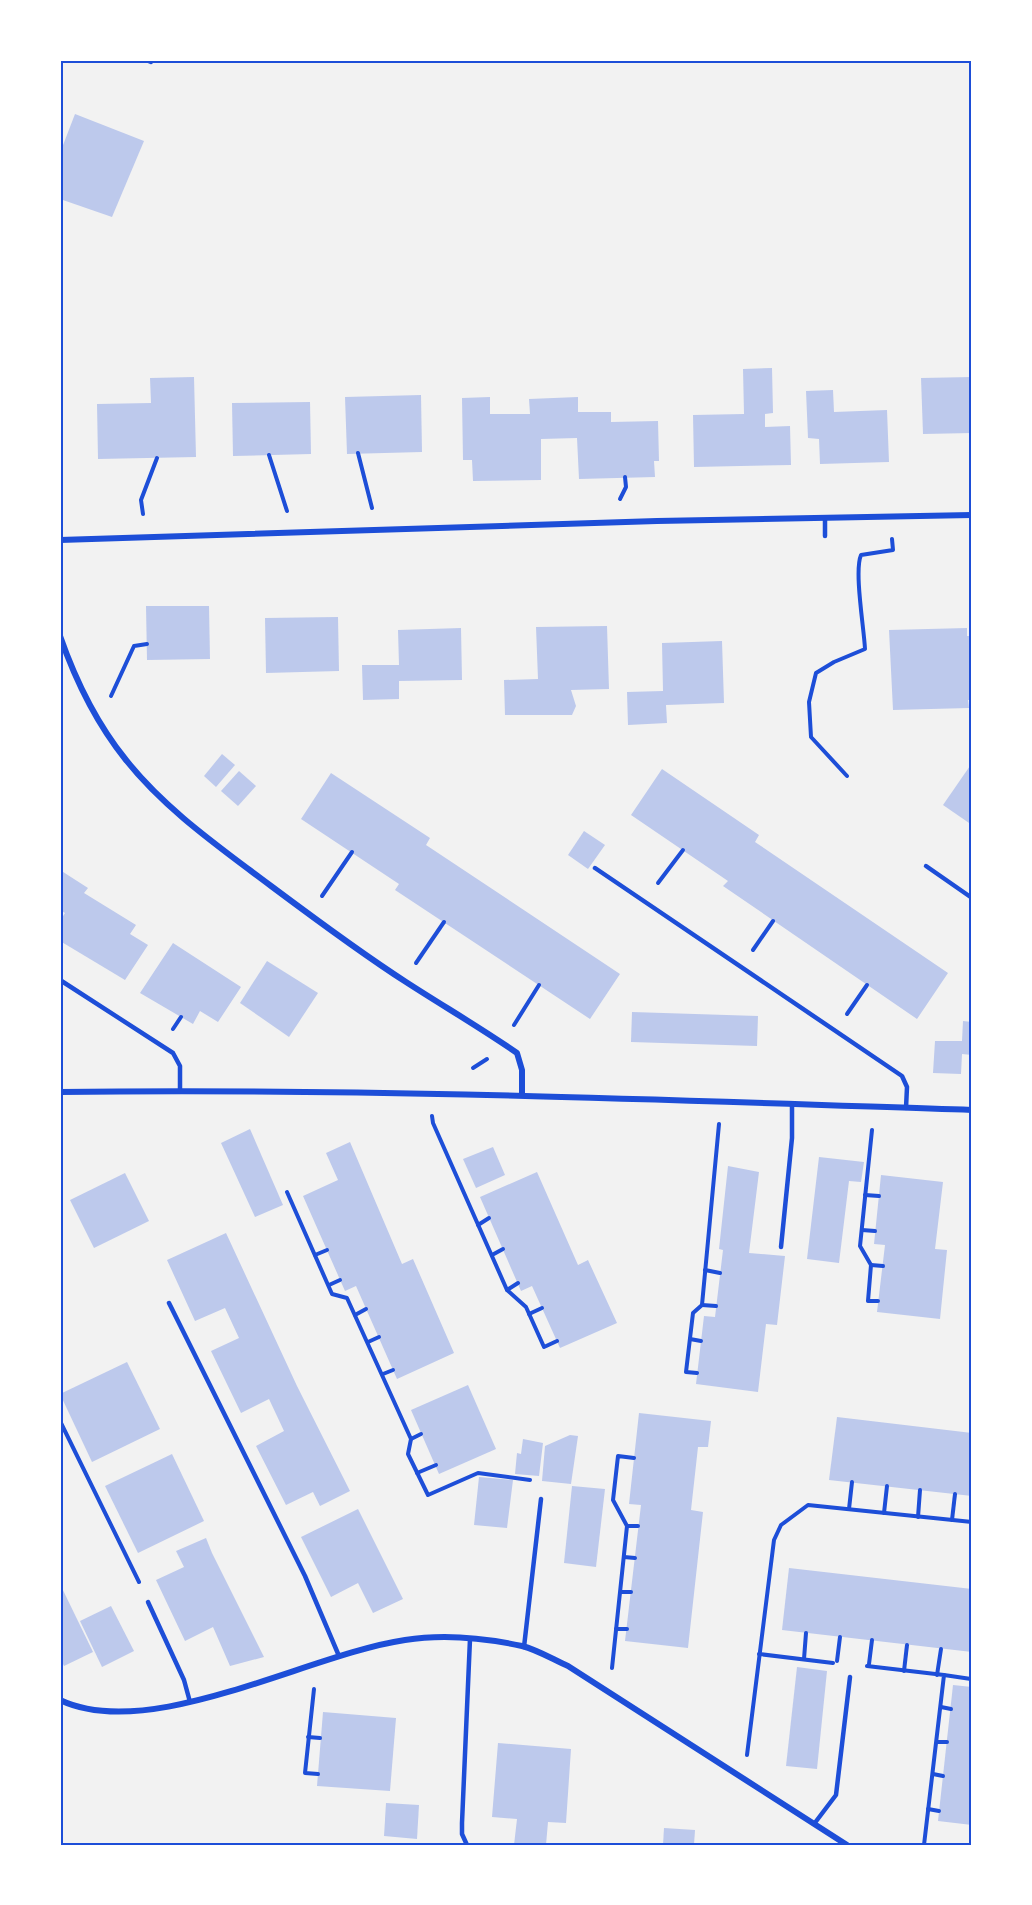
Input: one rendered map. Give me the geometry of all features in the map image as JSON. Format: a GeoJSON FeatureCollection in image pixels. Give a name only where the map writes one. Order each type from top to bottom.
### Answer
{"type":"FeatureCollection","features":[{"type":"Feature","properties":{"kind":"street"},"geometry":{"type":"LineString","coordinates":[[60,540],[972,515]]}},
{"type":"Feature","properties":{"kind":"street"},"geometry":{"type":"LineString","coordinates":[[60,636],[69,660],[100,721],[125,759],[155,792],[215,844],[309,915],[404,981],[517,1053],[522,1070],[522,1095]]}},
{"type":"Feature","properties":{"kind":"street"},"geometry":{"type":"LineString","coordinates":[[60,1092],[522,1095],[972,1110]]}},
{"type":"Feature","properties":{"kind":"street"},"geometry":{"type":"LineString","coordinates":[[60,1700],[108,1712],[148,1711],[190,1702],[339,1656],[405,1640],[470,1639],[524,1647],[568,1666],[848,1845]]}},
{"type":"Feature","properties":{"kind":"lane"},"geometry":{"type":"LineString","coordinates":[[825,518],[825,537]]}},
{"type":"Feature","properties":{"kind":"lane"},"geometry":{"type":"LineString","coordinates":[[926,866],[972,898]]}},
{"type":"Feature","properties":{"kind":"lane"},"geometry":{"type":"LineString","coordinates":[[595,868],[902,1076],[907,1087],[906,1108]]}},
{"type":"Feature","properties":{"kind":"lane"},"geometry":{"type":"LineString","coordinates":[[60,980],[173,1053],[180,1066],[180,1091]]}},
{"type":"Feature","properties":{"kind":"lane"},"geometry":{"type":"LineString","coordinates":[[781,1247],[792,1138],[792,1104]]}},
{"type":"Feature","properties":{"kind":"lane"},"geometry":{"type":"LineString","coordinates":[[169,1303],[305,1576],[339,1656]]}},
{"type":"Feature","properties":{"kind":"lane"},"geometry":{"type":"LineString","coordinates":[[524,1647],[541,1499]]}},
{"type":"Feature","properties":{"kind":"lane"},"geometry":{"type":"LineString","coordinates":[[148,1602],[184,1680],[190,1702]]}},
{"type":"Feature","properties":{"kind":"lane"},"geometry":{"type":"LineString","coordinates":[[467,1845],[462,1834],[462,1823],[470,1639]]}},
{"type":"Feature","properties":{"kind":"lane"},"geometry":{"type":"LineString","coordinates":[[814,1824],[836,1796],[850,1677]]}},
{"type":"Feature","properties":{"kind":"path"},"geometry":{"type":"LineString","coordinates":[[358,453],[372,508]]}},
{"type":"Feature","properties":{"kind":"path"},"geometry":{"type":"LineString","coordinates":[[269,455],[287,511]]}},
{"type":"Feature","properties":{"kind":"path"},"geometry":{"type":"LineString","coordinates":[[143,514],[141,500],[157,458]]}},
{"type":"Feature","properties":{"kind":"path"},"geometry":{"type":"LineString","coordinates":[[618,503],[626,487],[625,477]]}},
{"type":"Feature","properties":{"kind":"path"},"geometry":{"type":"LineString","coordinates":[[847,776],[811,737],[809,702],[816,673],[834,662],[866,650],[861,586],[856,565],[861,555],[893,550],[890,517]]}},
{"type":"Feature","properties":{"kind":"path"},"geometry":{"type":"LineString","coordinates":[[109,697],[113,695],[125,661],[134,646],[147,644]]}},
{"type":"Feature","properties":{"kind":"path"},"geometry":{"type":"LineString","coordinates":[[645,901],[683,850]]}},
{"type":"Feature","properties":{"kind":"path"},"geometry":{"type":"LineString","coordinates":[[320,900],[352,852]]}},
{"type":"Feature","properties":{"kind":"path"},"geometry":{"type":"LineString","coordinates":[[742,966],[773,921]]}},
{"type":"Feature","properties":{"kind":"path"},"geometry":{"type":"LineString","coordinates":[[416,964],[444,922]]}},
{"type":"Feature","properties":{"kind":"path"},"geometry":{"type":"LineString","coordinates":[[514,1025],[539,985]]}},
{"type":"Feature","properties":{"kind":"path"},"geometry":{"type":"LineString","coordinates":[[837,1031],[867,985]]}},
{"type":"Feature","properties":{"kind":"path"},"geometry":{"type":"LineString","coordinates":[[432,1116],[433,1123],[507,1290],[526,1307],[544,1347],[556,1341]]}},
{"type":"Feature","properties":{"kind":"path"},"geometry":{"type":"LineString","coordinates":[[697,1373],[686,1372],[693,1313],[702,1305],[719,1126]]}},
{"type":"Feature","properties":{"kind":"path"},"geometry":{"type":"LineString","coordinates":[[872,1135],[860,1246],[871,1265],[868,1300],[879,1301]]}},
{"type":"Feature","properties":{"kind":"path"},"geometry":{"type":"LineString","coordinates":[[287,1192],[332,1294],[347,1298],[383,1374],[411,1438],[408,1454],[428,1495],[478,1473],[530,1481]]}},
{"type":"Feature","properties":{"kind":"path"},"geometry":{"type":"LineString","coordinates":[[865,1195],[879,1196]]}},
{"type":"Feature","properties":{"kind":"path"},"geometry":{"type":"LineString","coordinates":[[478,1225],[489,1218]]}},
{"type":"Feature","properties":{"kind":"path"},"geometry":{"type":"LineString","coordinates":[[862,1230],[875,1232]]}},
{"type":"Feature","properties":{"kind":"path"},"geometry":{"type":"LineString","coordinates":[[492,1255],[502,1249]]}},
{"type":"Feature","properties":{"kind":"path"},"geometry":{"type":"LineString","coordinates":[[315,1255],[327,1250]]}},
{"type":"Feature","properties":{"kind":"path"},"geometry":{"type":"LineString","coordinates":[[871,1265],[883,1266]]}},
{"type":"Feature","properties":{"kind":"path"},"geometry":{"type":"LineString","coordinates":[[705,1270],[720,1273]]}},
{"type":"Feature","properties":{"kind":"path"},"geometry":{"type":"LineString","coordinates":[[329,1285],[340,1280]]}},
{"type":"Feature","properties":{"kind":"path"},"geometry":{"type":"LineString","coordinates":[[507,1290],[518,1284]]}},
{"type":"Feature","properties":{"kind":"path"},"geometry":{"type":"LineString","coordinates":[[702,1305],[716,1306]]}},
{"type":"Feature","properties":{"kind":"path"},"geometry":{"type":"LineString","coordinates":[[529,1314],[542,1308]]}},
{"type":"Feature","properties":{"kind":"path"},"geometry":{"type":"LineString","coordinates":[[355,1315],[366,1309]]}},
{"type":"Feature","properties":{"kind":"path"},"geometry":{"type":"LineString","coordinates":[[368,1342],[379,1338]]}},
{"type":"Feature","properties":{"kind":"path"},"geometry":{"type":"LineString","coordinates":[[690,1339],[701,1341]]}},
{"type":"Feature","properties":{"kind":"path"},"geometry":{"type":"LineString","coordinates":[[383,1374],[393,1370]]}},
{"type":"Feature","properties":{"kind":"path"},"geometry":{"type":"LineString","coordinates":[[60,1421],[148,1602]]}},
{"type":"Feature","properties":{"kind":"path"},"geometry":{"type":"LineString","coordinates":[[411,1438],[421,1434]]}},
{"type":"Feature","properties":{"kind":"path"},"geometry":{"type":"LineString","coordinates":[[601,1687],[612,1668],[627,1526],[613,1500],[618,1456],[634,1458]]}},
{"type":"Feature","properties":{"kind":"path"},"geometry":{"type":"LineString","coordinates":[[417,1473],[436,1465]]}},
{"type":"Feature","properties":{"kind":"path"},"geometry":{"type":"LineString","coordinates":[[849,1509],[852,1482]]}},
{"type":"Feature","properties":{"kind":"path"},"geometry":{"type":"LineString","coordinates":[[884,1513],[886,1486]]}},
{"type":"Feature","properties":{"kind":"path"},"geometry":{"type":"LineString","coordinates":[[918,1517],[920,1490]]}},
{"type":"Feature","properties":{"kind":"path"},"geometry":{"type":"LineString","coordinates":[[952,1520],[955,1494]]}},
{"type":"Feature","properties":{"kind":"path"},"geometry":{"type":"LineString","coordinates":[[736,1774],[747,1755],[774,1540],[781,1525],[808,1505],[972,1522]]}},
{"type":"Feature","properties":{"kind":"path"},"geometry":{"type":"LineString","coordinates":[[627,1526],[638,1526]]}},
{"type":"Feature","properties":{"kind":"path"},"geometry":{"type":"LineString","coordinates":[[624,1557],[635,1558]]}},
{"type":"Feature","properties":{"kind":"path"},"geometry":{"type":"LineString","coordinates":[[621,1592],[630,1592]]}},
{"type":"Feature","properties":{"kind":"path"},"geometry":{"type":"LineString","coordinates":[[616,1629],[627,1629]]}},
{"type":"Feature","properties":{"kind":"path"},"geometry":{"type":"LineString","coordinates":[[804,1659],[806,1633]]}},
{"type":"Feature","properties":{"kind":"path"},"geometry":{"type":"LineString","coordinates":[[837,1663],[840,1637]]}},
{"type":"Feature","properties":{"kind":"path"},"geometry":{"type":"LineString","coordinates":[[869,1667],[872,1640]]}},
{"type":"Feature","properties":{"kind":"path"},"geometry":{"type":"LineString","coordinates":[[904,1671],[907,1645]]}},
{"type":"Feature","properties":{"kind":"path"},"geometry":{"type":"LineString","coordinates":[[937,1675],[941,1648]]}},
{"type":"Feature","properties":{"kind":"path"},"geometry":{"type":"LineString","coordinates":[[759,1654],[848,1664]]}},
{"type":"Feature","properties":{"kind":"path"},"geometry":{"type":"LineString","coordinates":[[858,1665],[971,1679],[972,1673]]}},
{"type":"Feature","properties":{"kind":"path"},"geometry":{"type":"LineString","coordinates":[[924,1845],[944,1675]]}},
{"type":"Feature","properties":{"kind":"path"},"geometry":{"type":"LineString","coordinates":[[314,1689],[304,1773],[318,1774]]}},
{"type":"Feature","properties":{"kind":"path"},"geometry":{"type":"LineString","coordinates":[[941,1707],[951,1709]]}},
{"type":"Feature","properties":{"kind":"path"},"geometry":{"type":"LineString","coordinates":[[308,1737],[320,1738]]}},
{"type":"Feature","properties":{"kind":"path"},"geometry":{"type":"LineString","coordinates":[[937,1742],[947,1742]]}},
{"type":"Feature","properties":{"kind":"path"},"geometry":{"type":"LineString","coordinates":[[933,1774],[943,1776]]}},
{"type":"Feature","properties":{"kind":"path"},"geometry":{"type":"LineString","coordinates":[[928,1809],[939,1811]]}},
{"type":"Feature","properties":{"kind":"building"},"geometry":{"type":"Polygon","coordinates":[[[75,114],[144,141],[112,217],[60,199],[60,153],[75,114]]]}},
{"type":"Feature","properties":{"kind":"building"},"geometry":{"type":"Polygon","coordinates":[[[772,368],[773,413],[765,414],[765,427],[790,426],[791,465],[694,467],[693,415],[744,414],[743,369],[772,368]]]}},
{"type":"Feature","properties":{"kind":"building"},"geometry":{"type":"Polygon","coordinates":[[[194,377],[196,457],[98,459],[97,404],[151,403],[150,378],[194,377]]]}},
{"type":"Feature","properties":{"kind":"building"},"geometry":{"type":"Polygon","coordinates":[[[972,377],[972,433],[923,434],[921,378],[972,377]]]}},
{"type":"Feature","properties":{"kind":"building"},"geometry":{"type":"Polygon","coordinates":[[[833,390],[834,412],[887,410],[889,462],[820,464],[819,439],[808,438],[806,391],[833,390]]]}},
{"type":"Feature","properties":{"kind":"building"},"geometry":{"type":"Polygon","coordinates":[[[421,395],[422,452],[347,454],[345,397],[421,395]]]}},
{"type":"Feature","properties":{"kind":"building"},"geometry":{"type":"Polygon","coordinates":[[[490,397],[490,414],[530,414],[529,399],[578,397],[578,412],[611,412],[611,422],[658,421],[659,461],[654,461],[655,477],[579,479],[577,438],[541,439],[541,480],[473,481],[472,460],[463,460],[462,398],[490,397]]]}},
{"type":"Feature","properties":{"kind":"building"},"geometry":{"type":"Polygon","coordinates":[[[310,402],[311,454],[233,456],[232,403],[310,402]]]}},
{"type":"Feature","properties":{"kind":"building"},"geometry":{"type":"Polygon","coordinates":[[[146,606],[209,606],[210,659],[147,660],[146,606]]]}},
{"type":"Feature","properties":{"kind":"building"},"geometry":{"type":"Polygon","coordinates":[[[338,617],[339,671],[266,673],[265,618],[338,617]]]}},
{"type":"Feature","properties":{"kind":"building"},"geometry":{"type":"Polygon","coordinates":[[[607,626],[609,689],[571,690],[576,706],[572,715],[505,715],[504,680],[538,679],[536,627],[607,626]]]}},
{"type":"Feature","properties":{"kind":"building"},"geometry":{"type":"Polygon","coordinates":[[[461,628],[462,680],[399,681],[399,699],[363,700],[362,665],[399,665],[398,630],[461,628]]]}},
{"type":"Feature","properties":{"kind":"building"},"geometry":{"type":"Polygon","coordinates":[[[967,628],[967,636],[972,636],[972,700],[968,700],[969,708],[893,710],[889,630],[967,628]]]}},
{"type":"Feature","properties":{"kind":"building"},"geometry":{"type":"Polygon","coordinates":[[[722,641],[724,703],[666,705],[667,723],[628,725],[627,692],[663,691],[662,643],[722,641]]]}},
{"type":"Feature","properties":{"kind":"building"},"geometry":{"type":"Polygon","coordinates":[[[222,754],[235,765],[216,787],[204,776],[222,754]]]}},
{"type":"Feature","properties":{"kind":"building"},"geometry":{"type":"Polygon","coordinates":[[[972,763],[972,825],[943,805],[972,763]]]}},
{"type":"Feature","properties":{"kind":"building"},"geometry":{"type":"Polygon","coordinates":[[[662,769],[759,835],[755,842],[948,973],[917,1019],[723,886],[728,881],[631,815],[662,769]]]}},
{"type":"Feature","properties":{"kind":"building"},"geometry":{"type":"Polygon","coordinates":[[[239,771],[256,786],[238,806],[221,791],[239,771]]]}},
{"type":"Feature","properties":{"kind":"building"},"geometry":{"type":"Polygon","coordinates":[[[331,773],[430,838],[426,845],[620,974],[590,1019],[395,890],[399,884],[301,819],[331,773]]]}},
{"type":"Feature","properties":{"kind":"building"},"geometry":{"type":"Polygon","coordinates":[[[584,831],[605,845],[588,869],[568,855],[584,831]]]}},
{"type":"Feature","properties":{"kind":"building"},"geometry":{"type":"Polygon","coordinates":[[[60,870],[88,888],[84,893],[136,925],[130,934],[148,945],[125,980],[60,941],[60,921],[65,913],[60,910],[60,870]]]}},
{"type":"Feature","properties":{"kind":"building"},"geometry":{"type":"Polygon","coordinates":[[[173,943],[241,987],[218,1022],[200,1011],[193,1024],[140,993],[173,943]]]}},
{"type":"Feature","properties":{"kind":"building"},"geometry":{"type":"Polygon","coordinates":[[[267,961],[318,993],[289,1037],[240,1003],[267,961]]]}},
{"type":"Feature","properties":{"kind":"building"},"geometry":{"type":"Polygon","coordinates":[[[632,1012],[758,1016],[757,1046],[631,1042],[632,1012]]]}},
{"type":"Feature","properties":{"kind":"building"},"geometry":{"type":"Polygon","coordinates":[[[963,1021],[972,1022],[972,1055],[962,1054],[961,1074],[933,1073],[935,1041],[962,1041],[963,1021]]]}},
{"type":"Feature","properties":{"kind":"building"},"geometry":{"type":"Polygon","coordinates":[[[250,1129],[283,1205],[255,1217],[221,1143],[250,1129]]]}},
{"type":"Feature","properties":{"kind":"building"},"geometry":{"type":"Polygon","coordinates":[[[350,1142],[402,1264],[413,1259],[454,1353],[397,1379],[356,1286],[345,1291],[303,1196],[338,1180],[326,1153],[350,1142]]]}},
{"type":"Feature","properties":{"kind":"building"},"geometry":{"type":"Polygon","coordinates":[[[493,1147],[505,1175],[476,1188],[463,1159],[493,1147]]]}},
{"type":"Feature","properties":{"kind":"building"},"geometry":{"type":"Polygon","coordinates":[[[819,1157],[864,1162],[861,1182],[849,1181],[839,1263],[807,1259],[819,1157]]]}},
{"type":"Feature","properties":{"kind":"building"},"geometry":{"type":"Polygon","coordinates":[[[728,1166],[759,1172],[749,1253],[785,1256],[777,1325],[766,1324],[758,1392],[696,1384],[704,1316],[715,1317],[723,1250],[719,1249],[728,1166]]]}},
{"type":"Feature","properties":{"kind":"building"},"geometry":{"type":"Polygon","coordinates":[[[537,1172],[578,1265],[588,1260],[617,1323],[560,1348],[532,1286],[521,1291],[480,1197],[537,1172]]]}},
{"type":"Feature","properties":{"kind":"building"},"geometry":{"type":"Polygon","coordinates":[[[125,1173],[149,1221],[94,1248],[70,1200],[125,1173]]]}},
{"type":"Feature","properties":{"kind":"building"},"geometry":{"type":"Polygon","coordinates":[[[881,1175],[943,1182],[935,1249],[947,1250],[940,1319],[877,1312],[885,1245],[874,1244],[881,1175]]]}},
{"type":"Feature","properties":{"kind":"building"},"geometry":{"type":"Polygon","coordinates":[[[226,1233],[297,1386],[350,1491],[320,1506],[313,1492],[286,1505],[256,1446],[284,1431],[269,1399],[241,1413],[211,1351],[239,1338],[225,1308],[195,1321],[167,1260],[226,1233]]]}},
{"type":"Feature","properties":{"kind":"building"},"geometry":{"type":"Polygon","coordinates":[[[127,1362],[160,1429],[92,1462],[60,1394],[127,1362]]]}},
{"type":"Feature","properties":{"kind":"building"},"geometry":{"type":"Polygon","coordinates":[[[468,1385],[496,1449],[439,1474],[411,1410],[468,1385]]]}},
{"type":"Feature","properties":{"kind":"building"},"geometry":{"type":"Polygon","coordinates":[[[639,1413],[711,1421],[708,1447],[698,1447],[691,1510],[703,1512],[688,1648],[625,1641],[641,1505],[629,1504],[639,1413]]]}},
{"type":"Feature","properties":{"kind":"building"},"geometry":{"type":"Polygon","coordinates":[[[837,1417],[972,1433],[972,1496],[829,1480],[837,1417]]]}},
{"type":"Feature","properties":{"kind":"building"},"geometry":{"type":"Polygon","coordinates":[[[570,1435],[578,1436],[571,1484],[542,1481],[545,1446],[570,1435]]]}},
{"type":"Feature","properties":{"kind":"building"},"geometry":{"type":"Polygon","coordinates":[[[523,1439],[543,1443],[539,1476],[515,1474],[517,1453],[521,1454],[523,1439]]]}},
{"type":"Feature","properties":{"kind":"building"},"geometry":{"type":"Polygon","coordinates":[[[172,1454],[204,1521],[138,1553],[105,1486],[172,1454]]]}},
{"type":"Feature","properties":{"kind":"building"},"geometry":{"type":"Polygon","coordinates":[[[479,1477],[513,1480],[507,1528],[474,1525],[479,1477]]]}},
{"type":"Feature","properties":{"kind":"building"},"geometry":{"type":"Polygon","coordinates":[[[572,1486],[605,1489],[596,1567],[564,1563],[572,1486]]]}},
{"type":"Feature","properties":{"kind":"building"},"geometry":{"type":"Polygon","coordinates":[[[358,1509],[403,1599],[373,1613],[358,1583],[331,1597],[301,1537],[358,1509]]]}},
{"type":"Feature","properties":{"kind":"building"},"geometry":{"type":"Polygon","coordinates":[[[206,1538],[264,1657],[230,1666],[213,1627],[185,1641],[156,1580],[184,1567],[176,1551],[206,1538]]]}},
{"type":"Feature","properties":{"kind":"building"},"geometry":{"type":"Polygon","coordinates":[[[789,1568],[972,1589],[972,1652],[782,1630],[789,1568]]]}},
{"type":"Feature","properties":{"kind":"building"},"geometry":{"type":"Polygon","coordinates":[[[60,1584],[93,1652],[64,1666],[60,1658],[60,1584]]]}},
{"type":"Feature","properties":{"kind":"building"},"geometry":{"type":"Polygon","coordinates":[[[111,1606],[134,1651],[102,1667],[80,1621],[111,1606]]]}},
{"type":"Feature","properties":{"kind":"building"},"geometry":{"type":"Polygon","coordinates":[[[797,1667],[827,1671],[817,1769],[786,1766],[797,1667]]]}},
{"type":"Feature","properties":{"kind":"building"},"geometry":{"type":"Polygon","coordinates":[[[953,1685],[972,1687],[972,1825],[938,1821],[953,1685]]]}},
{"type":"Feature","properties":{"kind":"building"},"geometry":{"type":"Polygon","coordinates":[[[323,1712],[396,1718],[390,1791],[317,1786],[323,1712]]]}},
{"type":"Feature","properties":{"kind":"building"},"geometry":{"type":"Polygon","coordinates":[[[498,1743],[571,1749],[566,1823],[548,1822],[546,1845],[514,1845],[517,1819],[492,1817],[498,1743]]]}},
{"type":"Feature","properties":{"kind":"building"},"geometry":{"type":"Polygon","coordinates":[[[386,1803],[419,1805],[417,1839],[384,1836],[386,1803]]]}},
{"type":"Feature","properties":{"kind":"building"},"geometry":{"type":"Polygon","coordinates":[[[664,1828],[695,1830],[694,1845],[663,1845],[664,1828]]]}}]}
